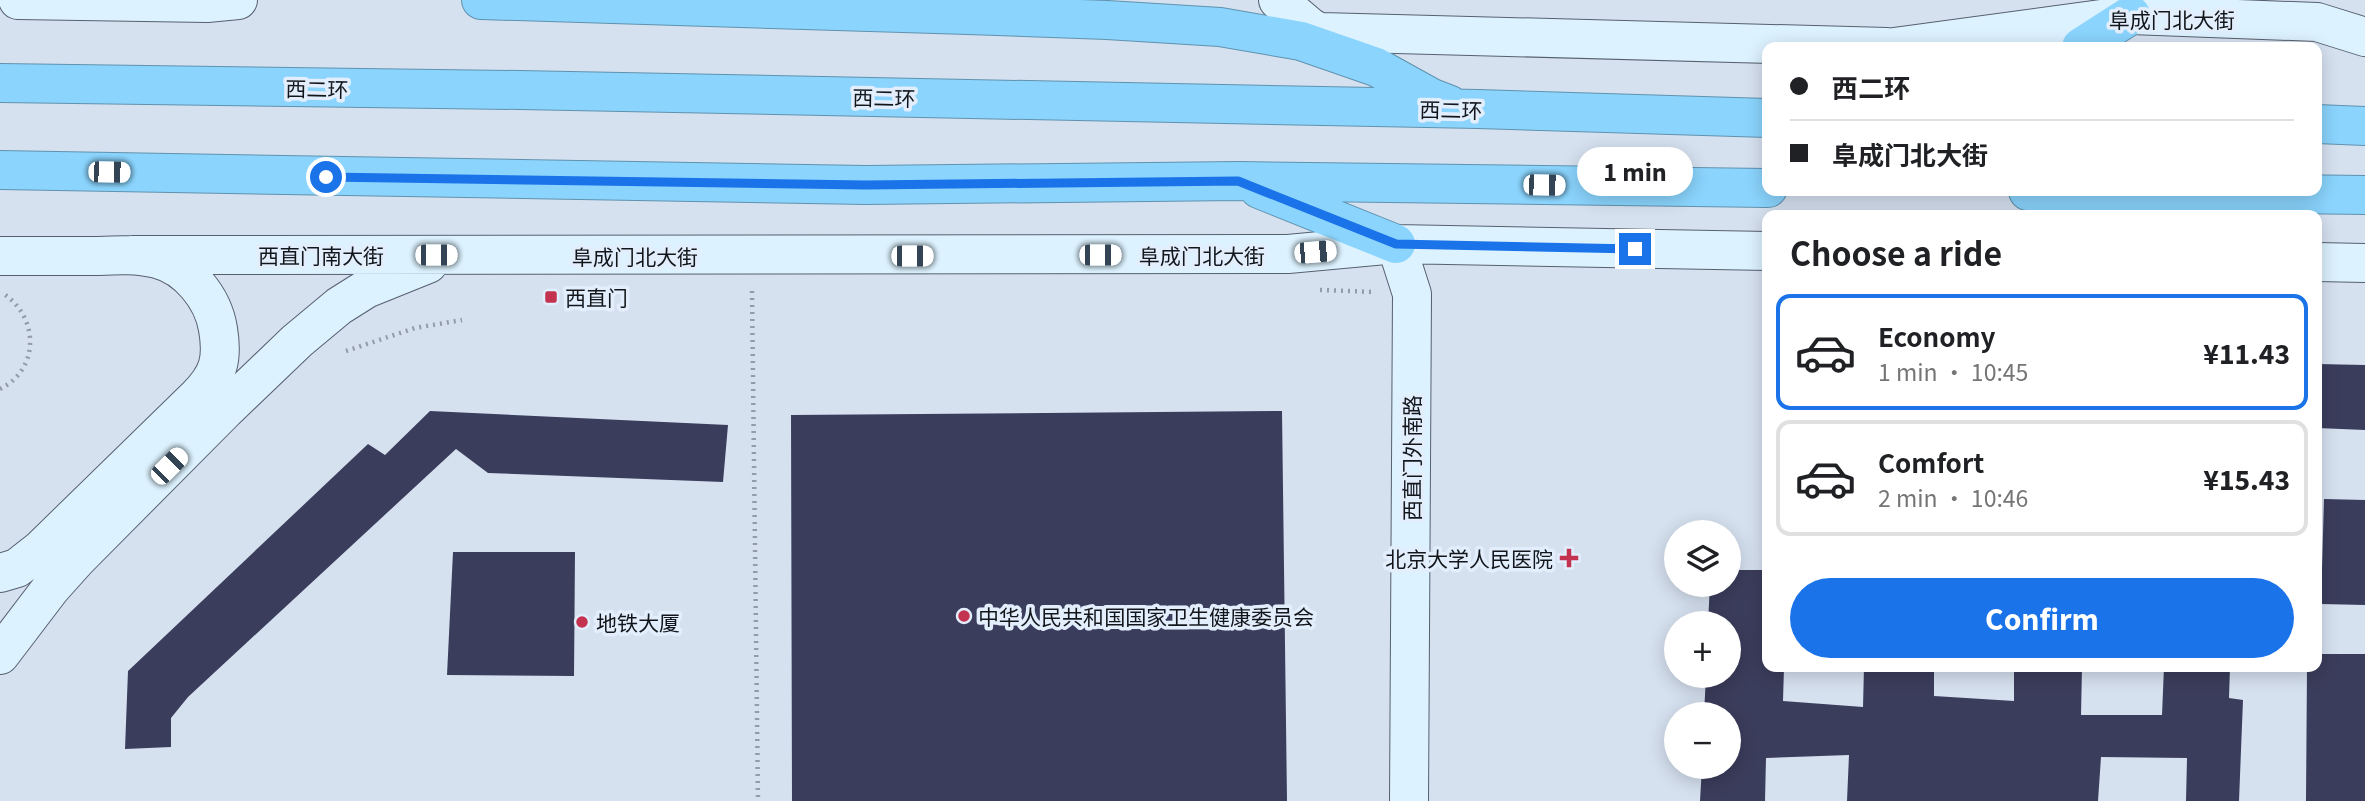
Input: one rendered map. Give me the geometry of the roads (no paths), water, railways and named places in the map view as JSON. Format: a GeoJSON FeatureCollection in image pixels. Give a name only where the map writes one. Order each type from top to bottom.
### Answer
{"type":"FeatureCollection","features":[{"type":"Feature","properties":{"kind":"highway"},"geometry":{"type":"LineString","coordinates":[[481,0],[968,15],[1242,29],[1301,41],[1387,72],[1447,104],[1478,109]]}},
{"type":"Feature","properties":{"kind":"highway"},"geometry":{"type":"LineString","coordinates":[[2089,42],[2131,15]]}},
{"type":"Feature","properties":{"kind":"highway"},"geometry":{"type":"LineString","coordinates":[[1319,16],[1326,45],[1347,58]]}},
{"type":"Feature","properties":{"kind":"highway","name":"西二环"},"geometry":{"type":"LineString","coordinates":[[0,83],[519,90],[1478,109],[1762,118]]}},
{"type":"Feature","properties":{"kind":"highway"},"geometry":{"type":"LineString","coordinates":[[2322,124],[2365,126]]}},
{"type":"Feature","properties":{"kind":"highway"},"geometry":{"type":"LineString","coordinates":[[0,170],[866,185],[1238,181],[1762,188]]}},
{"type":"Feature","properties":{"kind":"highway"},"geometry":{"type":"LineString","coordinates":[[1238,181],[1396,244]]}},
{"type":"Feature","properties":{"kind":"highway"},"geometry":{"type":"LineString","coordinates":[[2322,194],[2365,195]]}},
{"type":"Feature","properties":{"kind":"street"},"geometry":{"type":"LineString","coordinates":[[18,0],[238,0]]}},
{"type":"Feature","properties":{"kind":"street"},"geometry":{"type":"LineString","coordinates":[[1278,0],[1310,27],[1319,16]]}},
{"type":"Feature","properties":{"kind":"street","name":"阜成门北大街"},"geometry":{"type":"LineString","coordinates":[[1931,42],[2131,15],[2317,22],[2365,37]]}},
{"type":"Feature","properties":{"kind":"street"},"geometry":{"type":"LineString","coordinates":[[1242,29],[1319,16],[1795,42]]}},
{"type":"Feature","properties":{"kind":"street","name":"阜成门北大街"},"geometry":{"type":"LineString","coordinates":[[552,256],[1288,254],[1396,244],[1762,251]]}},
{"type":"Feature","properties":{"kind":"street","name":"西直门外南路"},"geometry":{"type":"LineString","coordinates":[[1396,244],[1412,294],[1409,801]]}},
{"type":"Feature","properties":{"kind":"street"},"geometry":{"type":"LineString","coordinates":[[0,257],[133,255],[173,265],[189,277],[204,296],[216,319],[220,345],[219,365],[214,377],[197,397],[40,550],[17,568],[0,573]]}},
{"type":"Feature","properties":{"kind":"street","name":"西直门南大街"},"geometry":{"type":"LineString","coordinates":[[133,255],[552,256]]}},
{"type":"Feature","properties":{"kind":"street"},"geometry":{"type":"LineString","coordinates":[[0,655],[51,588],[77,559],[225,410],[322,319],[356,295],[384,280],[436,261],[464,255]]}},
{"type":"Feature","properties":{"kind":"street"},"geometry":{"type":"LineString","coordinates":[[2322,262],[2365,263]]}},
{"type":"Feature","properties":{"kind":"place","name":"西直门"},"geometry":{"type":"Point","coordinates":[551,297]}},
{"type":"Feature","properties":{"kind":"place","name":"北京大学人民医院"},"geometry":{"type":"Point","coordinates":[1569,558]}},
{"type":"Feature","properties":{"kind":"place","name":"中华人民共和国国家卫生健康委员会"},"geometry":{"type":"Point","coordinates":[964,616]}},
{"type":"Feature","properties":{"kind":"place","name":"地铁大厦"},"geometry":{"type":"Point","coordinates":[582,622]}}]}
